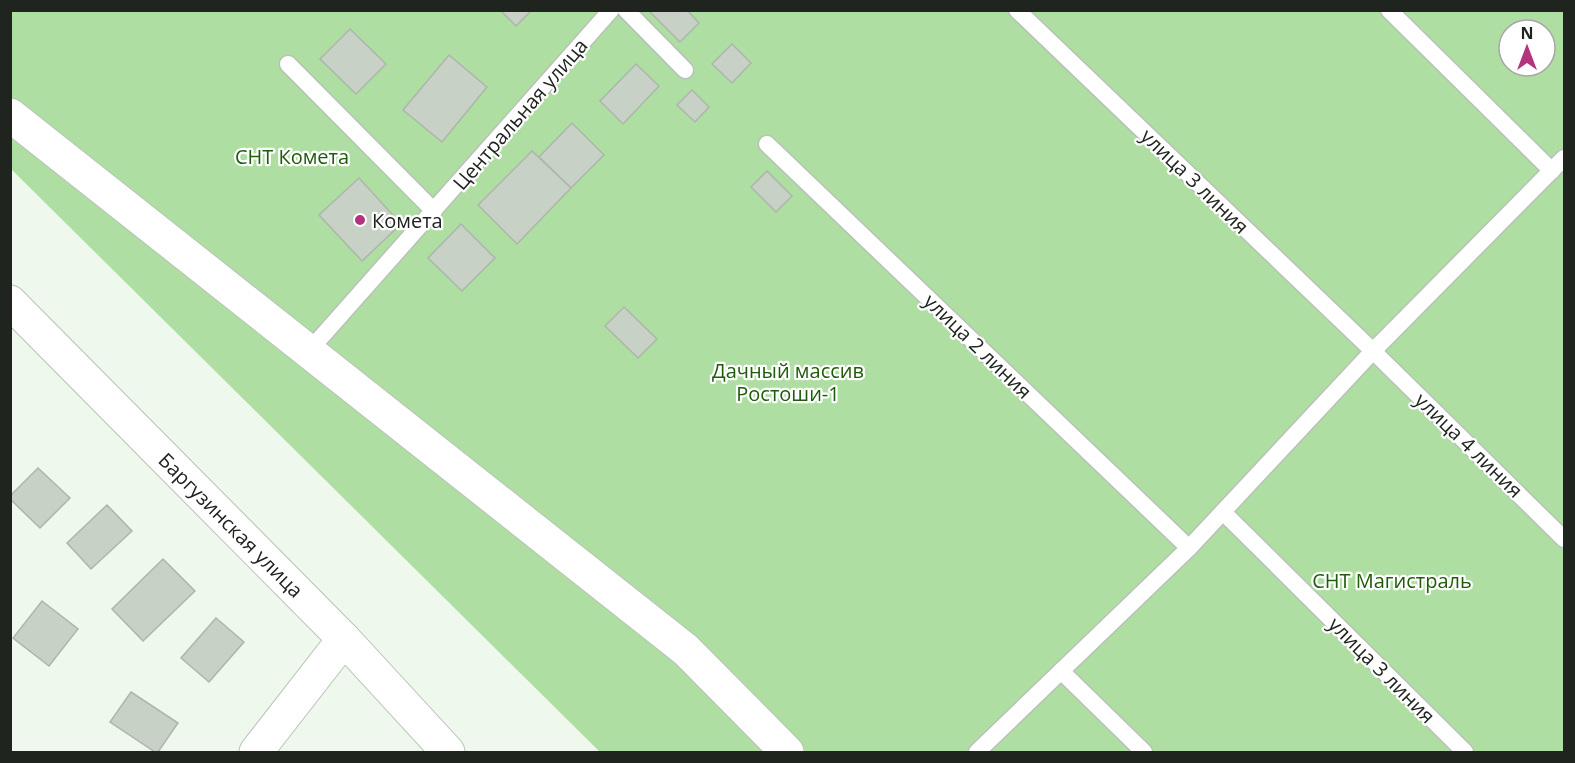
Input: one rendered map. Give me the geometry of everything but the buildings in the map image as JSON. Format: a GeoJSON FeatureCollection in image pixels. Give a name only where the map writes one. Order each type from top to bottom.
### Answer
{"type":"FeatureCollection","features":[{"type":"Feature","properties":{"kind":"street"},"geometry":{"type":"LineString","coordinates":[[10,115],[686,650],[787,753]]}},
{"type":"Feature","properties":{"kind":"street","name":"Баргузинская улица"},"geometry":{"type":"LineString","coordinates":[[10,302],[344,639],[448,753]]}},
{"type":"Feature","properties":{"kind":"street"},"geometry":{"type":"LineString","coordinates":[[256,753],[344,639]]}},
{"type":"Feature","properties":{"kind":"lane","name":"Центральная улица"},"geometry":{"type":"LineString","coordinates":[[308,352],[611,10]]}},
{"type":"Feature","properties":{"kind":"lane"},"geometry":{"type":"LineString","coordinates":[[627,10],[685,70]]}},
{"type":"Feature","properties":{"kind":"lane","name":"улица 3 линия"},"geometry":{"type":"LineString","coordinates":[[1017,10],[1373,351]]}},
{"type":"Feature","properties":{"kind":"lane"},"geometry":{"type":"LineString","coordinates":[[1389,10],[1552,171]]}},
{"type":"Feature","properties":{"kind":"lane"},"geometry":{"type":"LineString","coordinates":[[288,64],[434,211]]}},
{"type":"Feature","properties":{"kind":"lane","name":"улица 2 линия"},"geometry":{"type":"LineString","coordinates":[[767,144],[1189,548]]}},
{"type":"Feature","properties":{"kind":"lane"},"geometry":{"type":"LineString","coordinates":[[977,753],[1189,548],[1373,351],[1564,158]]}},
{"type":"Feature","properties":{"kind":"lane","name":"улица 4 линия"},"geometry":{"type":"LineString","coordinates":[[1373,351],[1564,539]]}},
{"type":"Feature","properties":{"kind":"lane","name":"улица 3 линия"},"geometry":{"type":"LineString","coordinates":[[1223,512],[1465,753]]}},
{"type":"Feature","properties":{"kind":"lane"},"geometry":{"type":"LineString","coordinates":[[1061,671],[1144,753]]}},
{"type":"Feature","properties":{"kind":"green space","name":"Дачный массив Ростоши-1"},"geometry":{"type":"Polygon","coordinates":[[[10,11],[1564,11],[1564,752],[600,752],[11,169],[10,11]]]}},
{"type":"Feature","properties":{"kind":"place","name":"Комета"},"geometry":{"type":"Point","coordinates":[360,220]}},
{"type":"Feature","properties":{"kind":"park label","name":"СНТ Комета"},"geometry":{"type":"Point","coordinates":[292,156]}},
{"type":"Feature","properties":{"kind":"park label","name":"СНТ Магистраль"},"geometry":{"type":"Point","coordinates":[1392,580]}}]}
